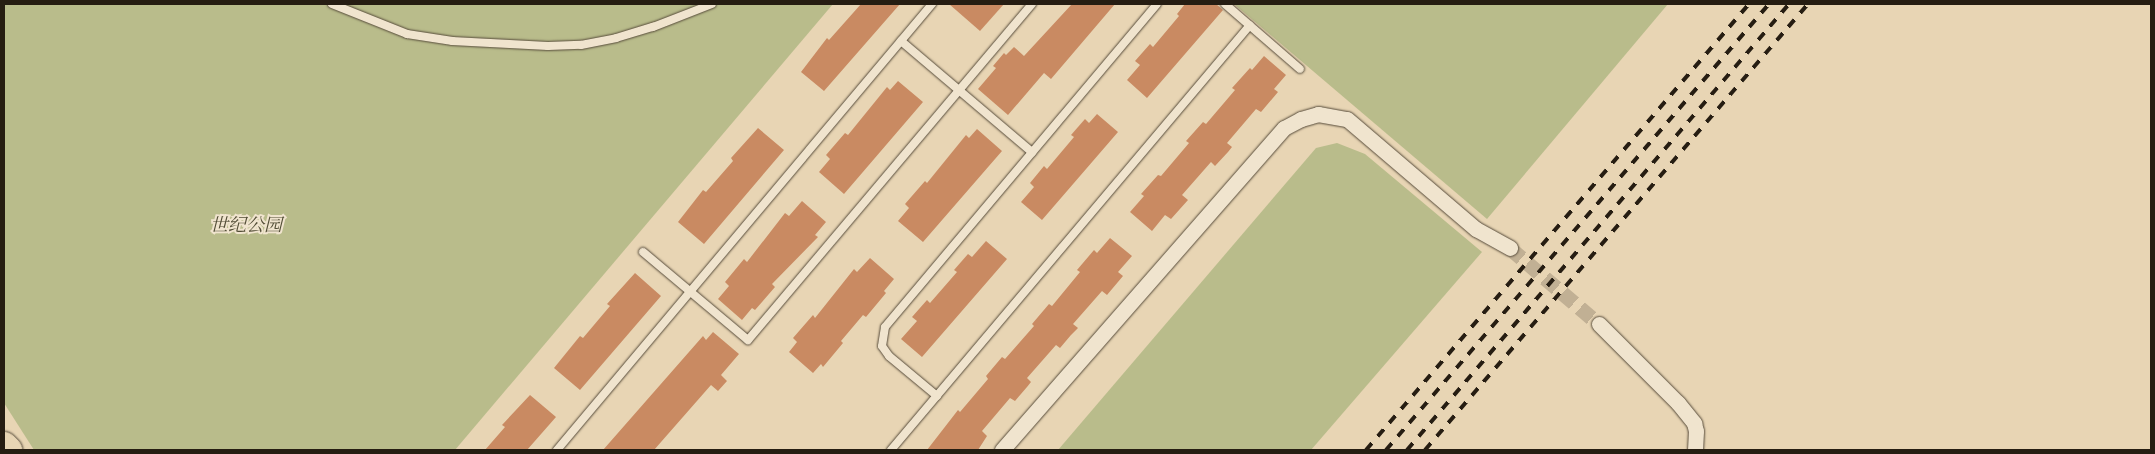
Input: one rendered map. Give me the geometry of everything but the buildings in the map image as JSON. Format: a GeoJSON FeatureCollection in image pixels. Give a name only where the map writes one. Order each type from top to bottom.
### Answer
{"type":"FeatureCollection","features":[{"type":"Feature","properties":{"kind":"highway"},"geometry":{"type":"LineString","coordinates":[[4,446],[8,450]]}},
{"type":"Feature","properties":{"kind":"street"},"geometry":{"type":"LineString","coordinates":[[1002,450],[1284,128],[1300,119],[1318,114],[1347,119],[1476,229],[1510,248]]}},
{"type":"Feature","properties":{"kind":"street"},"geometry":{"type":"LineString","coordinates":[[1599,324],[1678,403],[1694,423],[1696,431],[1695,450]]}},
{"type":"Feature","properties":{"kind":"lane"},"geometry":{"type":"LineString","coordinates":[[332,4],[407,34],[452,41],[548,46],[581,45],[616,38],[653,27],[712,4]]}},
{"type":"Feature","properties":{"kind":"lane"},"geometry":{"type":"LineString","coordinates":[[557,450],[932,4]]}},
{"type":"Feature","properties":{"kind":"lane"},"geometry":{"type":"LineString","coordinates":[[643,252],[748,340],[1032,4]]}},
{"type":"Feature","properties":{"kind":"lane"},"geometry":{"type":"LineString","coordinates":[[936,396],[889,356],[882,346],[885,327],[1157,4]]}},
{"type":"Feature","properties":{"kind":"lane"},"geometry":{"type":"LineString","coordinates":[[1225,4],[1300,68]]}},
{"type":"Feature","properties":{"kind":"lane"},"geometry":{"type":"LineString","coordinates":[[891,450],[1250,25]]}},
{"type":"Feature","properties":{"kind":"lane"},"geometry":{"type":"LineString","coordinates":[[901,41],[1032,152]]}},
{"type":"Feature","properties":{"kind":"green space","name":"世纪公园"},"geometry":{"type":"Polygon","coordinates":[[[4,4],[833,4],[455,450],[34,450],[4,403],[4,4]]]}},
{"type":"Feature","properties":{"kind":"green space"},"geometry":{"type":"Polygon","coordinates":[[[1234,4],[1668,4],[1487,219],[1234,4]]]}},
{"type":"Feature","properties":{"kind":"green space"},"geometry":{"type":"Polygon","coordinates":[[[1337,143],[1365,154],[1482,252],[1311,450],[1058,450],[1316,148],[1337,143]]]}},
{"type":"Feature","properties":{"kind":"tunnel"},"geometry":{"type":"LineString","coordinates":[[1510,248],[1599,324]]}},
{"type":"Feature","properties":{"kind":"railway"},"geometry":{"type":"LineString","coordinates":[[1366,450],[1749,4]]}},
{"type":"Feature","properties":{"kind":"railway"},"geometry":{"type":"LineString","coordinates":[[1386,450],[1769,4]]}},
{"type":"Feature","properties":{"kind":"railway"},"geometry":{"type":"LineString","coordinates":[[1407,450],[1789,4]]}},
{"type":"Feature","properties":{"kind":"railway"},"geometry":{"type":"LineString","coordinates":[[1425,450],[1808,4]]}}]}
